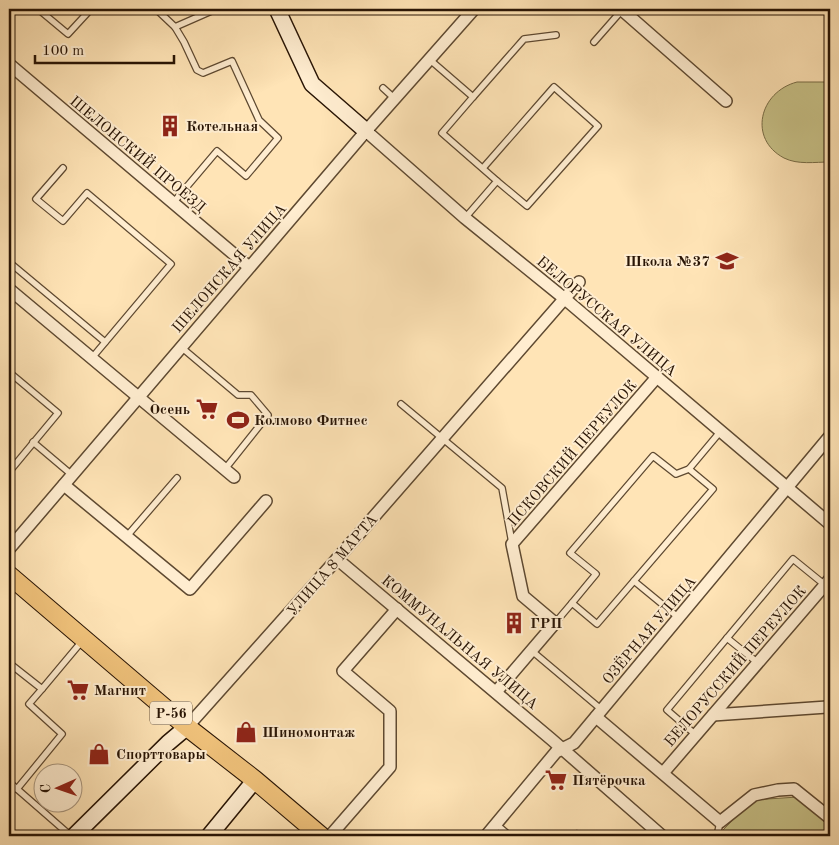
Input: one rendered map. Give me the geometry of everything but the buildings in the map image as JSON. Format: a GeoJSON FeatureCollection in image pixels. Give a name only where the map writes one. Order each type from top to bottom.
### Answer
{"type":"FeatureCollection","features":[{"type":"Feature","properties":{"kind":"main road"},"geometry":{"type":"LineString","coordinates":[[278,9],[312,84],[366,130]]}},
{"type":"Feature","properties":{"kind":"main road","name":"Р-56"},"geometry":{"type":"LineString","coordinates":[[9,575],[188,727],[321,836]]}},
{"type":"Feature","properties":{"kind":"main road","name":"УЛИЦА 8 МАРТА"},"geometry":{"type":"LineString","coordinates":[[72,836],[168,743],[188,727]]}},
{"type":"Feature","properties":{"kind":"main road"},"geometry":{"type":"LineString","coordinates":[[209,836],[255,780]]}},
{"type":"Feature","properties":{"kind":"street","name":"ШЕЛОНСКАЯ УЛИЦА"},"geometry":{"type":"LineString","coordinates":[[9,548],[366,130],[474,9]]}},
{"type":"Feature","properties":{"kind":"street"},"geometry":{"type":"LineString","coordinates":[[622,9],[726,101]]}},
{"type":"Feature","properties":{"kind":"street","name":"ШЕЛОНСКИЙ ПРОЕЗД"},"geometry":{"type":"LineString","coordinates":[[9,64],[249,266]]}},
{"type":"Feature","properties":{"kind":"street","name":"БЕЛОРУССКАЯ УЛИЦА"},"geometry":{"type":"LineString","coordinates":[[366,130],[465,218],[564,299],[830,524]]}},
{"type":"Feature","properties":{"kind":"street","name":"УЛИЦА 8 МАРТА"},"geometry":{"type":"LineString","coordinates":[[188,727],[579,282]]}},
{"type":"Feature","properties":{"kind":"street"},"geometry":{"type":"LineString","coordinates":[[9,289],[234,478]]}},
{"type":"Feature","properties":{"kind":"street","name":"ПСКОВСКИЙ ПЕРЕУЛОК"},"geometry":{"type":"LineString","coordinates":[[555,623],[523,596],[512,544],[657,377]]}},
{"type":"Feature","properties":{"kind":"street","name":"ОЗЁРНАЯ УЛИЦА"},"geometry":{"type":"LineString","coordinates":[[486,836],[556,752],[574,743],[830,436]]}},
{"type":"Feature","properties":{"kind":"street"},"geometry":{"type":"LineString","coordinates":[[64,485],[190,589],[266,501]]}},
{"type":"Feature","properties":{"kind":"street","name":"КОММУНАЛЬНАЯ УЛИЦА"},"geometry":{"type":"LineString","coordinates":[[337,559],[562,748],[662,836]]}},
{"type":"Feature","properties":{"kind":"street","name":"БЕЛОРУССКИЙ ПЕРЕУЛОК"},"geometry":{"type":"LineString","coordinates":[[663,773],[828,582]]}},
{"type":"Feature","properties":{"kind":"street"},"geometry":{"type":"LineString","coordinates":[[330,836],[390,767],[390,711],[343,671],[397,609]]}},
{"type":"Feature","properties":{"kind":"street"},"geometry":{"type":"LineString","coordinates":[[496,692],[555,623]]}},
{"type":"Feature","properties":{"kind":"street"},"geometry":{"type":"LineString","coordinates":[[713,715],[829,706]]}},
{"type":"Feature","properties":{"kind":"street"},"geometry":{"type":"LineString","coordinates":[[599,713],[663,773],[720,822],[754,795],[794,789],[830,818]]}},
{"type":"Feature","properties":{"kind":"lane"},"geometry":{"type":"LineString","coordinates":[[38,9],[68,34],[91,9]]}},
{"type":"Feature","properties":{"kind":"lane"},"geometry":{"type":"LineString","coordinates":[[175,27],[216,9]]}},
{"type":"Feature","properties":{"kind":"lane"},"geometry":{"type":"LineString","coordinates":[[594,42],[622,9]]}},
{"type":"Feature","properties":{"kind":"lane"},"geometry":{"type":"LineString","coordinates":[[689,9],[694,9]]}},
{"type":"Feature","properties":{"kind":"lane"},"geometry":{"type":"LineString","coordinates":[[158,10],[175,27],[197,70],[203,73],[232,61],[259,120],[278,138],[246,176],[216,151],[173,203]]}},
{"type":"Feature","properties":{"kind":"lane"},"geometry":{"type":"LineString","coordinates":[[482,168],[554,87],[598,126],[527,206],[497,181],[482,168],[442,133],[524,39],[556,35]]}},
{"type":"Feature","properties":{"kind":"lane"},"geometry":{"type":"LineString","coordinates":[[429,59],[473,97]]}},
{"type":"Feature","properties":{"kind":"lane"},"geometry":{"type":"LineString","coordinates":[[383,88],[394,98]]}},
{"type":"Feature","properties":{"kind":"lane"},"geometry":{"type":"LineString","coordinates":[[63,168],[36,199],[63,221],[87,193],[171,264],[91,358]]}},
{"type":"Feature","properties":{"kind":"lane"},"geometry":{"type":"LineString","coordinates":[[465,218],[497,181]]}},
{"type":"Feature","properties":{"kind":"lane"},"geometry":{"type":"LineString","coordinates":[[9,262],[105,342]]}},
{"type":"Feature","properties":{"kind":"lane"},"geometry":{"type":"LineString","coordinates":[[181,347],[238,395],[251,395],[268,415],[225,470]]}},
{"type":"Feature","properties":{"kind":"lane"},"geometry":{"type":"LineString","coordinates":[[9,372],[58,413],[9,472]]}},
{"type":"Feature","properties":{"kind":"lane"},"geometry":{"type":"LineString","coordinates":[[401,404],[502,488],[512,544]]}},
{"type":"Feature","properties":{"kind":"lane"},"geometry":{"type":"LineString","coordinates":[[555,623],[596,574],[570,552],[653,456],[676,474],[689,469],[720,432]]}},
{"type":"Feature","properties":{"kind":"lane"},"geometry":{"type":"LineString","coordinates":[[33,442],[72,475]]}},
{"type":"Feature","properties":{"kind":"lane"},"geometry":{"type":"LineString","coordinates":[[572,603],[597,624],[713,489],[689,469]]}},
{"type":"Feature","properties":{"kind":"lane"},"geometry":{"type":"LineString","coordinates":[[127,536],[177,478]]}},
{"type":"Feature","properties":{"kind":"lane"},"geometry":{"type":"LineString","coordinates":[[696,735],[667,710],[793,559],[828,582]]}},
{"type":"Feature","properties":{"kind":"lane"},"geometry":{"type":"LineString","coordinates":[[634,581],[679,618]]}},
{"type":"Feature","properties":{"kind":"lane"},"geometry":{"type":"LineString","coordinates":[[727,638],[758,663]]}},
{"type":"Feature","properties":{"kind":"lane"},"geometry":{"type":"LineString","coordinates":[[17,789],[62,734],[29,704],[84,639]]}},
{"type":"Feature","properties":{"kind":"lane"},"geometry":{"type":"LineString","coordinates":[[532,651],[599,713]]}},
{"type":"Feature","properties":{"kind":"lane"},"geometry":{"type":"LineString","coordinates":[[9,663],[42,689]]}},
{"type":"Feature","properties":{"kind":"lane"},"geometry":{"type":"LineString","coordinates":[[9,782],[72,836]]}},
{"type":"Feature","properties":{"kind":"lane"},"geometry":{"type":"LineString","coordinates":[[717,836],[720,822]]}},
{"type":"Feature","properties":{"kind":"lane"},"geometry":{"type":"LineString","coordinates":[[496,824],[510,836]]}},
{"type":"Feature","properties":{"kind":"lane"},"geometry":{"type":"LineString","coordinates":[[575,836],[577,834],[580,836]]}},
{"type":"Feature","properties":{"kind":"shaded area"},"geometry":{"type":"Polygon","coordinates":[[[797,82],[830,82],[830,162],[807,163],[789,160],[773,150],[766,140],[762,128],[767,105],[774,95],[784,87],[797,82]]]}},
{"type":"Feature","properties":{"kind":"shaded area"},"geometry":{"type":"Polygon","coordinates":[[[798,797],[830,824],[830,836],[722,836],[723,830],[752,800],[798,797]]]}},
{"type":"Feature","properties":{"kind":"place","name":"Котельная"},"geometry":{"type":"Point","coordinates":[170,126]}},
{"type":"Feature","properties":{"kind":"place","name":"Школа №37"},"geometry":{"type":"Point","coordinates":[727,261]}},
{"type":"Feature","properties":{"kind":"place","name":"Осень"},"geometry":{"type":"Point","coordinates":[207,409]}},
{"type":"Feature","properties":{"kind":"place","name":"Колмово Фитнес"},"geometry":{"type":"Point","coordinates":[238,420]}},
{"type":"Feature","properties":{"kind":"place","name":"ГРП"},"geometry":{"type":"Point","coordinates":[514,623]}},
{"type":"Feature","properties":{"kind":"place","name":"Магнит"},"geometry":{"type":"Point","coordinates":[78,690]}},
{"type":"Feature","properties":{"kind":"place","name":"Шиномонтаж"},"geometry":{"type":"Point","coordinates":[246,732]}},
{"type":"Feature","properties":{"kind":"place","name":"Спорттовары"},"geometry":{"type":"Point","coordinates":[99,754]}},
{"type":"Feature","properties":{"kind":"place","name":"Пятёрочка"},"geometry":{"type":"Point","coordinates":[556,780]}}]}
